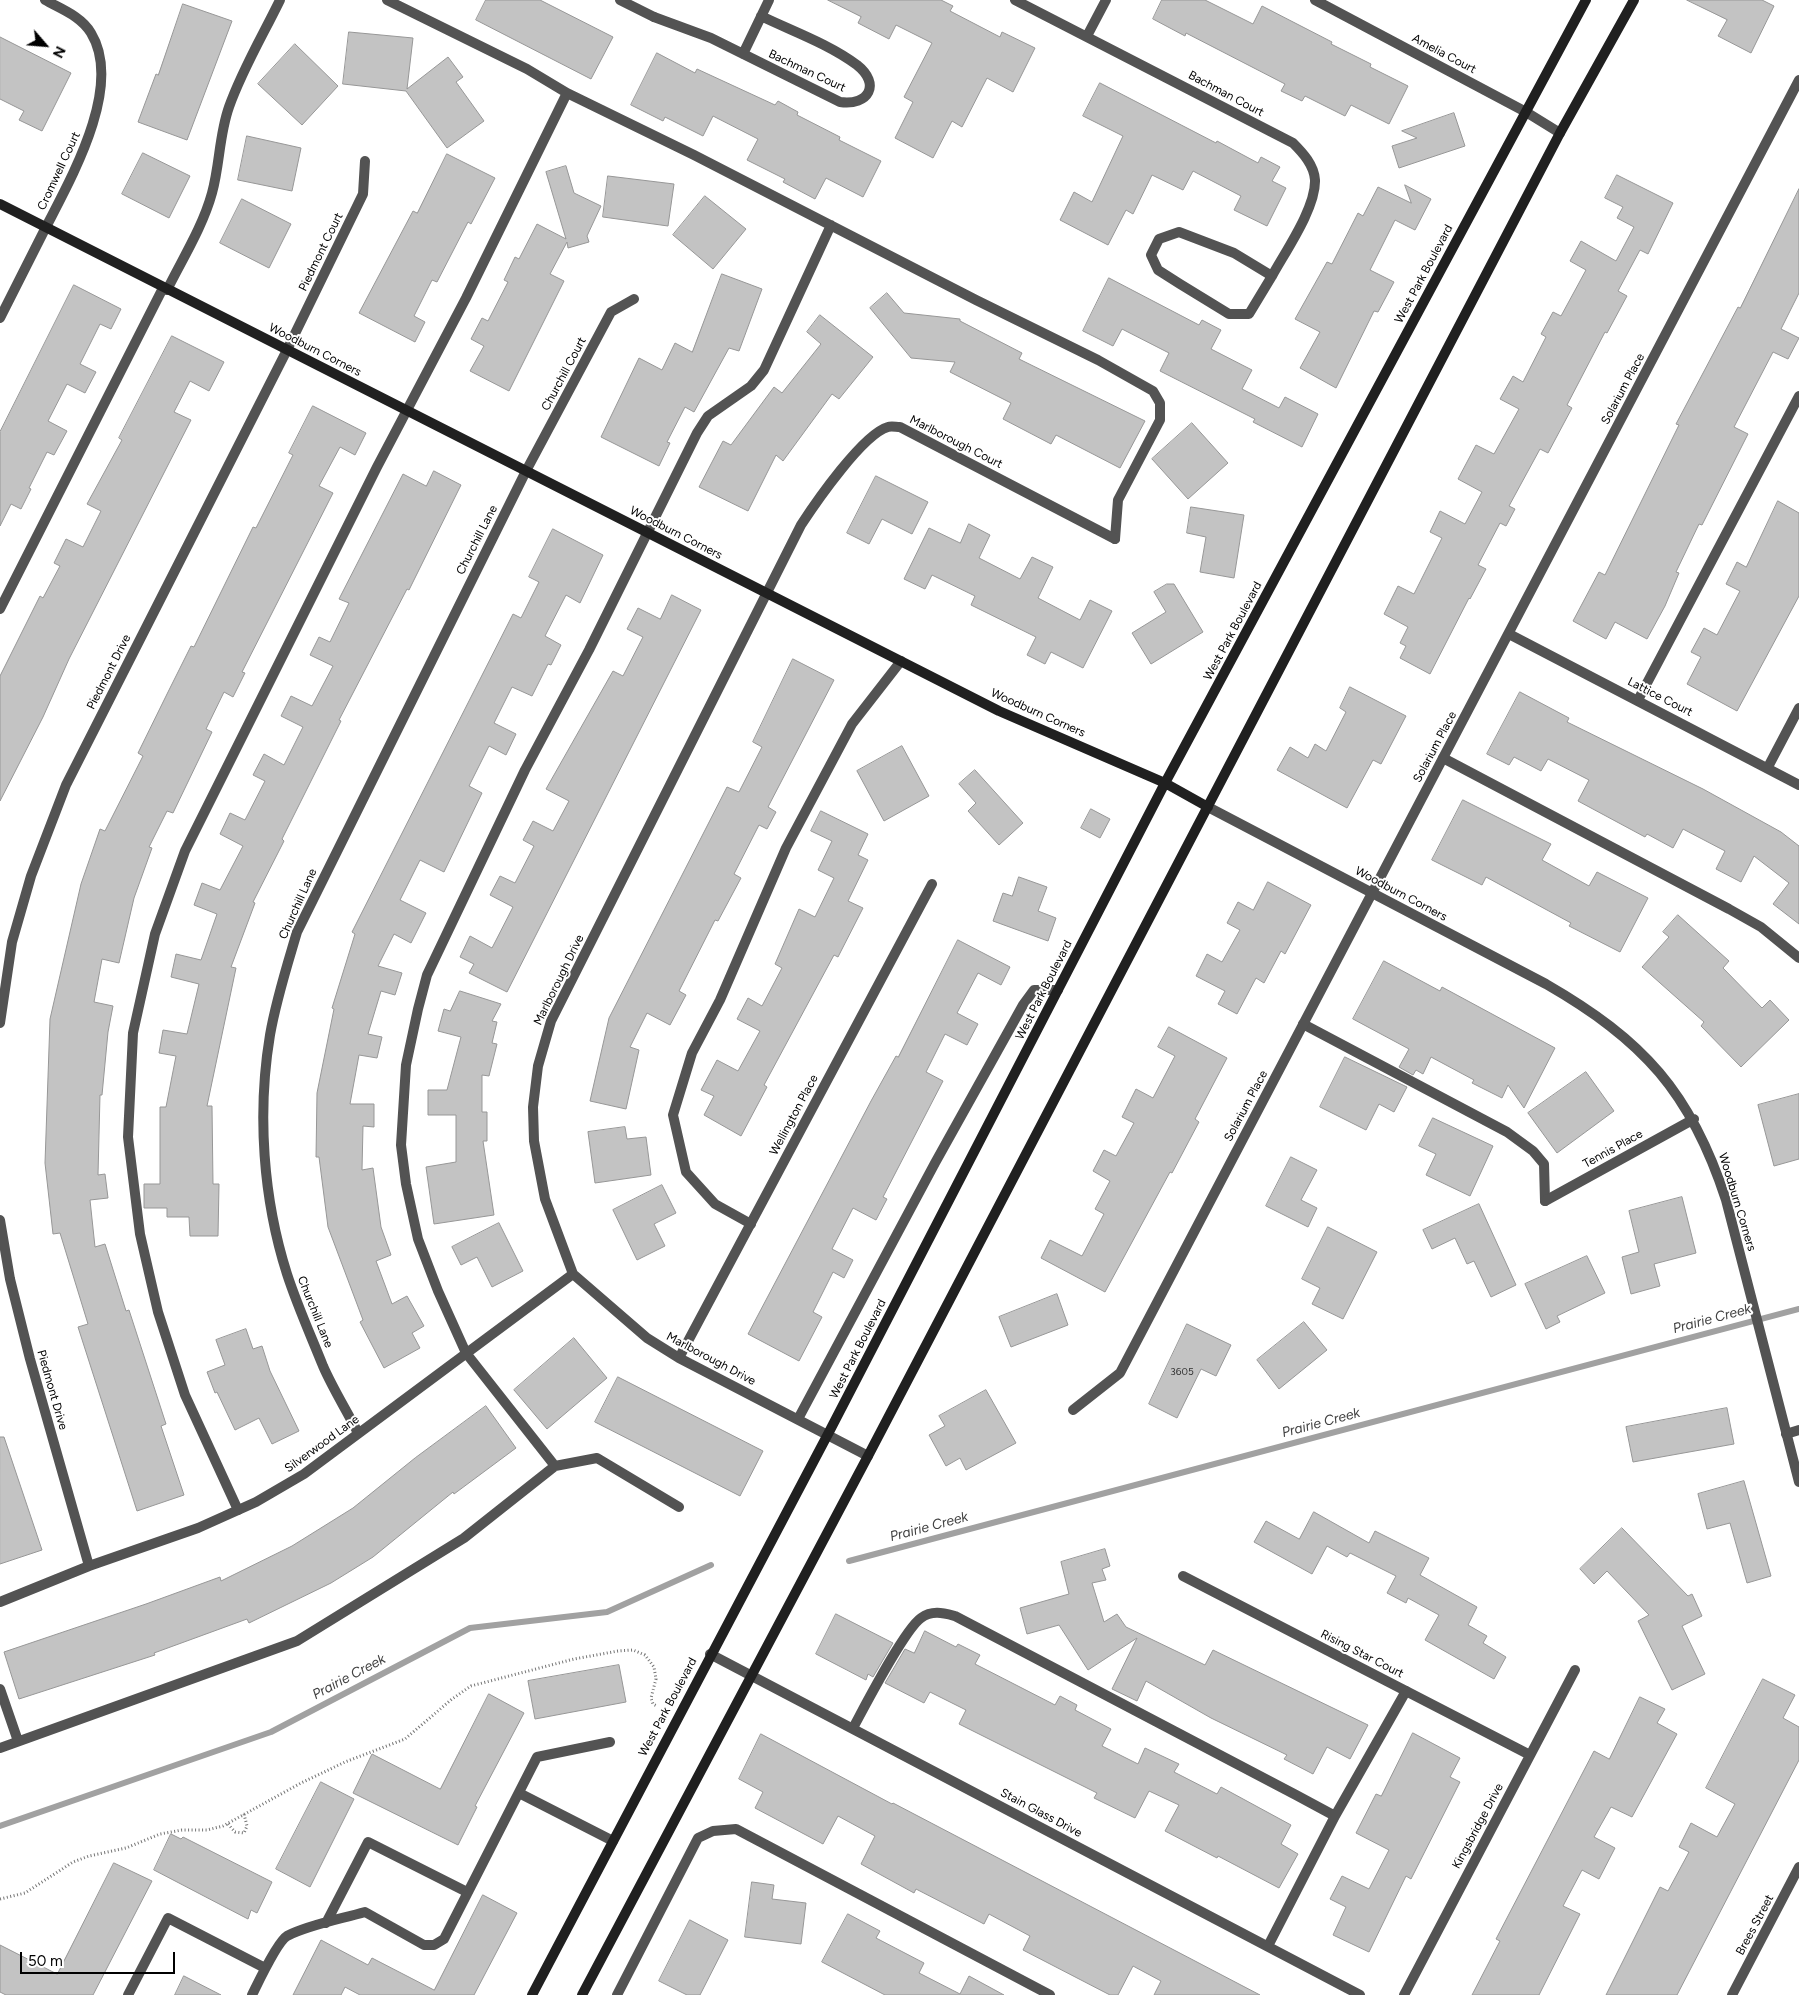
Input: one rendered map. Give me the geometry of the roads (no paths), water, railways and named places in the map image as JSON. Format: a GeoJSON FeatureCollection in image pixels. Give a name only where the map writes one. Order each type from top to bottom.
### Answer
{"type":"FeatureCollection","features":[{"type":"Feature","properties":{"kind":"main road","name":"West Park Boulevard"},"geometry":{"type":"LineString","coordinates":[[532,1995],[710,1654],[828,1434],[1165,783],[1586,0]]}},
{"type":"Feature","properties":{"kind":"main road"},"geometry":{"type":"LineString","coordinates":[[582,1995],[868,1456],[1560,133],[1634,0]]}},
{"type":"Feature","properties":{"kind":"main road","name":"Woodburn Corners"},"geometry":{"type":"LineString","coordinates":[[0,204],[999,711],[1165,783],[1208,807]]}},
{"type":"Feature","properties":{"kind":"street","name":"Cromwell Court"},"geometry":{"type":"LineString","coordinates":[[0,318],[80,161],[96,113],[100,71],[98,46],[90,32],[79,19],[45,0]]}},
{"type":"Feature","properties":{"kind":"street"},"geometry":{"type":"LineString","coordinates":[[0,609],[204,215],[212,192],[220,140],[228,108],[241,77],[280,0]]}},
{"type":"Feature","properties":{"kind":"street"},"geometry":{"type":"LineString","coordinates":[[387,0],[527,69],[567,93],[694,154],[830,226],[764,370],[751,386],[708,416],[646,533],[589,650],[525,770],[427,975],[418,1010],[405,1074],[401,1145],[406,1184],[418,1239],[438,1291],[466,1353],[555,1466]]}},
{"type":"Feature","properties":{"kind":"street","name":"Bachman Court"},"geometry":{"type":"LineString","coordinates":[[620,0],[654,17],[711,38],[840,102],[852,104],[863,100],[869,92],[870,82],[857,65],[761,16]]}},
{"type":"Feature","properties":{"kind":"street"},"geometry":{"type":"LineString","coordinates":[[743,54],[769,0]]}},
{"type":"Feature","properties":{"kind":"street","name":"Bachman Court"},"geometry":{"type":"LineString","coordinates":[[1015,0],[1293,143],[1304,154],[1315,180],[1311,200],[1272,276],[1249,314],[1230,314],[1158,270],[1151,254],[1159,239],[1179,232],[1234,253],[1272,276]]}},
{"type":"Feature","properties":{"kind":"street"},"geometry":{"type":"LineString","coordinates":[[1087,36],[1106,0]]}},
{"type":"Feature","properties":{"kind":"street","name":"Amelia Court"},"geometry":{"type":"LineString","coordinates":[[1315,0],[1526,112],[1560,133]]}},
{"type":"Feature","properties":{"kind":"street","name":"Solarium Place"},"geometry":{"type":"LineString","coordinates":[[1073,1410],[1120,1373],[1799,80]]}},
{"type":"Feature","properties":{"kind":"street"},"geometry":{"type":"LineString","coordinates":[[238,1510],[185,1395],[158,1312],[140,1234],[128,1136],[133,1034],[155,934],[185,851],[368,484],[408,411],[567,93]]}},
{"type":"Feature","properties":{"kind":"street","name":"Piedmont Court"},"geometry":{"type":"LineString","coordinates":[[287,350],[363,194],[365,161]]}},
{"type":"Feature","properties":{"kind":"street","name":"Marlborough Court"},"geometry":{"type":"LineString","coordinates":[[767,593],[801,525],[828,485],[863,446],[888,427],[900,427],[920,436],[1115,539],[1118,500],[1160,420],[1160,403],[1153,391],[1098,360],[830,226]]}},
{"type":"Feature","properties":{"kind":"street","name":"Churchill Court"},"geometry":{"type":"LineString","coordinates":[[526,471],[612,312],[634,299]]}},
{"type":"Feature","properties":{"kind":"street","name":"Piedmont Drive"},"geometry":{"type":"LineString","coordinates":[[0,1023],[12,942],[31,876],[66,785],[287,350]]}},
{"type":"Feature","properties":{"kind":"street"},"geometry":{"type":"LineString","coordinates":[[1638,700],[1799,396]]}},
{"type":"Feature","properties":{"kind":"street","name":"Churchill Lane"},"geometry":{"type":"LineString","coordinates":[[358,1433],[324,1369],[288,1276],[278,1242],[266,1169],[264,1118],[270,1036],[276,1004],[297,932],[526,471]]}},
{"type":"Feature","properties":{"kind":"street","name":"Marlborough Drive"},"geometry":{"type":"LineString","coordinates":[[767,593],[552,1021],[544,1042],[533,1107],[534,1142],[545,1199],[573,1274],[647,1338],[679,1358],[868,1456]]}},
{"type":"Feature","properties":{"kind":"street","name":"Lattice Court"},"geometry":{"type":"LineString","coordinates":[[1509,634],[1768,767],[1799,785]]}},
{"type":"Feature","properties":{"kind":"street"},"geometry":{"type":"LineString","coordinates":[[751,1224],[715,1204],[686,1172],[673,1115],[692,1053],[720,1000],[794,831],[852,724],[901,661]]}},
{"type":"Feature","properties":{"kind":"street"},"geometry":{"type":"LineString","coordinates":[[1768,767],[1799,708]]}},
{"type":"Feature","properties":{"kind":"street"},"geometry":{"type":"LineString","coordinates":[[1443,758],[1729,909],[1761,927],[1799,958]]}},
{"type":"Feature","properties":{"kind":"street","name":"Woodburn Corners"},"geometry":{"type":"LineString","coordinates":[[1208,807],[1584,1006],[1650,1060],[1679,1096],[1694,1120],[1717,1173],[1799,1482]]}},
{"type":"Feature","properties":{"kind":"street","name":"Wellington Place"},"geometry":{"type":"LineString","coordinates":[[679,1358],[932,884]]}},
{"type":"Feature","properties":{"kind":"street"},"geometry":{"type":"LineString","coordinates":[[798,1419],[935,1163],[1023,1005],[1034,990],[1058,990]]}},
{"type":"Feature","properties":{"kind":"street","name":"Tennis Place"},"geometry":{"type":"LineString","coordinates":[[1303,1024],[1514,1137],[1533,1151],[1544,1164],[1545,1201],[1694,1120]]}},
{"type":"Feature","properties":{"kind":"street","name":"Piedmont Drive"},"geometry":{"type":"LineString","coordinates":[[0,1220],[10,1279],[30,1359],[89,1566]]}},
{"type":"Feature","properties":{"kind":"street","name":"Silverwood Lane"},"geometry":{"type":"LineString","coordinates":[[0,1602],[89,1566],[198,1528],[238,1510],[304,1474],[573,1274]]}},
{"type":"Feature","properties":{"kind":"street"},"geometry":{"type":"LineString","coordinates":[[1786,1434],[1799,1430]]}},
{"type":"Feature","properties":{"kind":"street"},"geometry":{"type":"LineString","coordinates":[[0,1748],[297,1640],[464,1538],[555,1466],[597,1458],[679,1507]]}},
{"type":"Feature","properties":{"kind":"street","name":"Rising Star Court"},"geometry":{"type":"LineString","coordinates":[[1183,1576],[1530,1755]]}},
{"type":"Feature","properties":{"kind":"street"},"geometry":{"type":"LineString","coordinates":[[853,1728],[908,1633],[921,1618],[938,1612],[955,1616],[1335,1816]]}},
{"type":"Feature","properties":{"kind":"street","name":"Stain Glass Drive"},"geometry":{"type":"LineString","coordinates":[[710,1654],[1360,1995]]}},
{"type":"Feature","properties":{"kind":"street","name":"Kingsbridge Drive"},"geometry":{"type":"LineString","coordinates":[[1404,1995],[1575,1670]]}},
{"type":"Feature","properties":{"kind":"street"},"geometry":{"type":"LineString","coordinates":[[0,1689],[18,1742]]}},
{"type":"Feature","properties":{"kind":"street"},"geometry":{"type":"LineString","coordinates":[[1268,1946],[1335,1816],[1406,1691]]}},
{"type":"Feature","properties":{"kind":"street"},"geometry":{"type":"LineString","coordinates":[[252,1995],[265,1968],[286,1937],[326,1923],[364,1912],[424,1945],[434,1945],[444,1939],[538,1757],[610,1742]]}},
{"type":"Feature","properties":{"kind":"street"},"geometry":{"type":"LineString","coordinates":[[518,1793],[612,1841]]}},
{"type":"Feature","properties":{"kind":"street"},"geometry":{"type":"LineString","coordinates":[[617,1995],[698,1838],[713,1831],[736,1829],[1050,1995]]}},
{"type":"Feature","properties":{"kind":"street"},"geometry":{"type":"LineString","coordinates":[[326,1923],[368,1842],[467,1892]]}},
{"type":"Feature","properties":{"kind":"street","name":"Brees Street"},"geometry":{"type":"LineString","coordinates":[[1732,1995],[1799,1867]]}},
{"type":"Feature","properties":{"kind":"street"},"geometry":{"type":"LineString","coordinates":[[128,1995],[168,1918],[265,1968]]}},
{"type":"Feature","properties":{"kind":"waterway","name":"Prairie Creek"},"geometry":{"type":"LineString","coordinates":[[849,1561],[1799,1309]]}},
{"type":"Feature","properties":{"kind":"waterway","name":"Prairie Creek"},"geometry":{"type":"LineString","coordinates":[[0,1826],[271,1732],[470,1628],[607,1612],[711,1565]]}}]}
